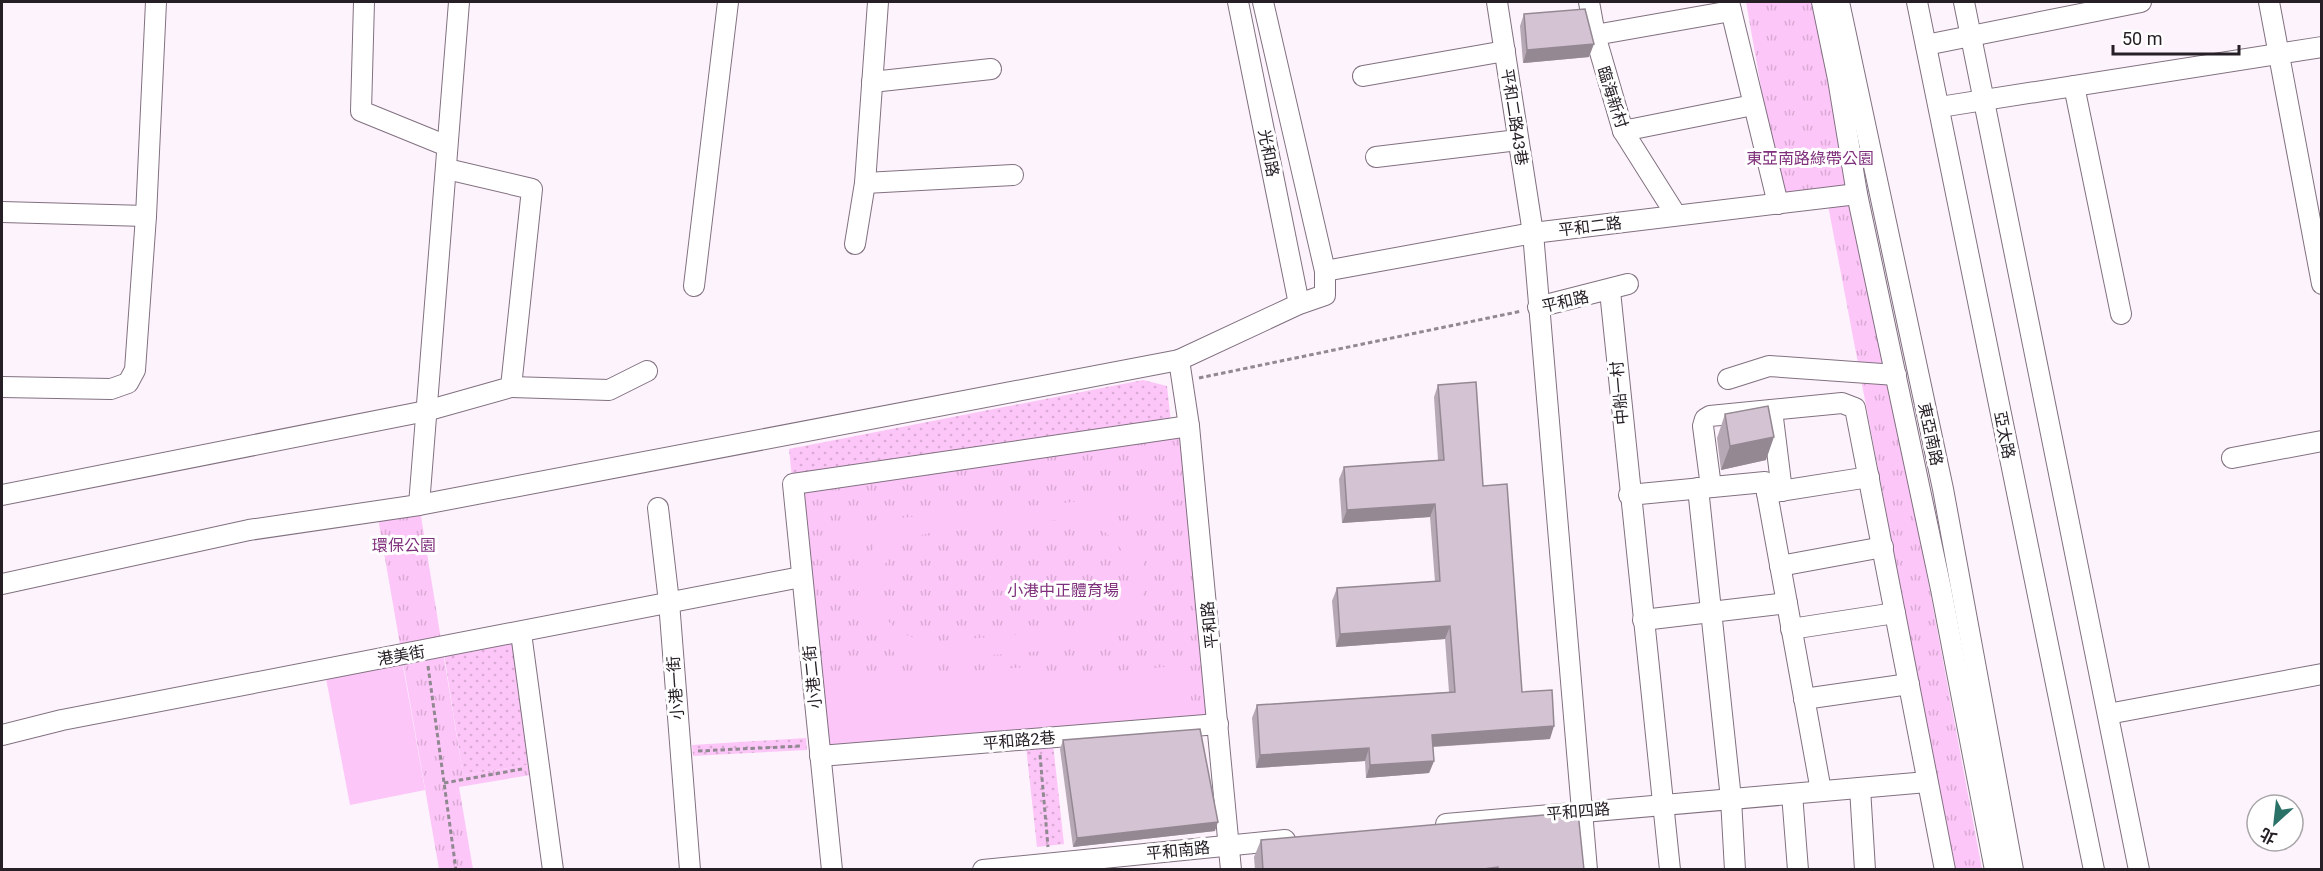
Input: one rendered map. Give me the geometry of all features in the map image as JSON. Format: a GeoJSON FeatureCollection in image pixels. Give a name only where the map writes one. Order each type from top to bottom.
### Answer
{"type":"FeatureCollection","features":[{"type":"Feature","properties":{"kind":"street"},"geometry":{"type":"LineString","coordinates":[[2,387],[111,389],[128,383],[135,370],[146,216],[156,2]]}},
{"type":"Feature","properties":{"kind":"street"},"geometry":{"type":"LineString","coordinates":[[364,2],[361,111],[447,146]]}},
{"type":"Feature","properties":{"kind":"street"},"geometry":{"type":"LineString","coordinates":[[419,504],[459,2]]}},
{"type":"Feature","properties":{"kind":"street"},"geometry":{"type":"LineString","coordinates":[[694,286],[728,2]]}},
{"type":"Feature","properties":{"kind":"street"},"geometry":{"type":"LineString","coordinates":[[855,244],[865,183],[878,2]]}},
{"type":"Feature","properties":{"kind":"street","name":"光和路"},"geometry":{"type":"LineString","coordinates":[[1238,2],[1299,304],[1325,295],[1326,271],[1263,2]]}},
{"type":"Feature","properties":{"kind":"street","name":"平和二路43巷"},"geometry":{"type":"LineString","coordinates":[[1497,2],[1533,233],[1587,870]]}},
{"type":"Feature","properties":{"kind":"street","name":"臨海新村"},"geometry":{"type":"LineString","coordinates":[[1589,2],[1595,35],[1623,131],[1676,215]]}},
{"type":"Feature","properties":{"kind":"street","name":"東亞南路"},"geometry":{"type":"LineString","coordinates":[[1822,2],[1838,79],[1857,194],[1941,589],[1995,870]]}},
{"type":"Feature","properties":{"kind":"street","name":"東亞南路"},"geometry":{"type":"LineString","coordinates":[[1839,2],[1943,489],[2013,870]]}},
{"type":"Feature","properties":{"kind":"street","name":"亞太路"},"geometry":{"type":"LineString","coordinates":[[1917,2],[2094,870]]}},
{"type":"Feature","properties":{"kind":"street"},"geometry":{"type":"LineString","coordinates":[[1964,2],[2139,870]]}},
{"type":"Feature","properties":{"kind":"street"},"geometry":{"type":"LineString","coordinates":[[1926,45],[1972,38],[2141,2]]}},
{"type":"Feature","properties":{"kind":"street"},"geometry":{"type":"LineString","coordinates":[[2269,2],[2320,272]]}},
{"type":"Feature","properties":{"kind":"street"},"geometry":{"type":"LineString","coordinates":[[1595,35],[1730,6],[1778,204]]}},
{"type":"Feature","properties":{"kind":"street"},"geometry":{"type":"LineString","coordinates":[[1940,107],[2278,56],[2322,47]]}},
{"type":"Feature","properties":{"kind":"street"},"geometry":{"type":"LineString","coordinates":[[1363,76],[1505,51]]}},
{"type":"Feature","properties":{"kind":"street"},"geometry":{"type":"LineString","coordinates":[[872,82],[991,69]]}},
{"type":"Feature","properties":{"kind":"street"},"geometry":{"type":"LineString","coordinates":[[2074,86],[2121,314]]}},
{"type":"Feature","properties":{"kind":"street"},"geometry":{"type":"LineString","coordinates":[[1623,131],[1753,105]]}},
{"type":"Feature","properties":{"kind":"street"},"geometry":{"type":"LineString","coordinates":[[1376,157],[1518,140]]}},
{"type":"Feature","properties":{"kind":"street"},"geometry":{"type":"LineString","coordinates":[[447,169],[532,189],[511,387]]}},
{"type":"Feature","properties":{"kind":"street"},"geometry":{"type":"LineString","coordinates":[[865,183],[1013,175]]}},
{"type":"Feature","properties":{"kind":"street","name":"平和二路"},"geometry":{"type":"LineString","coordinates":[[1326,271],[1533,233],[1857,194]]}},
{"type":"Feature","properties":{"kind":"street"},"geometry":{"type":"LineString","coordinates":[[2,212],[146,216]]}},
{"type":"Feature","properties":{"kind":"street","name":"平和路"},"geometry":{"type":"LineString","coordinates":[[1538,308],[1619,288]]}},
{"type":"Feature","properties":{"kind":"street","name":"中船一村"},"geometry":{"type":"LineString","coordinates":[[1619,288],[1629,495],[1670,870]]}},
{"type":"Feature","properties":{"kind":"street"},"geometry":{"type":"LineString","coordinates":[[2,584],[249,530],[419,504],[1179,360],[1299,304]]}},
{"type":"Feature","properties":{"kind":"street","name":"平和路"},"geometry":{"type":"LineString","coordinates":[[1179,360],[1189,426],[1231,870]]}},
{"type":"Feature","properties":{"kind":"street"},"geometry":{"type":"LineString","coordinates":[[1728,379],[1769,366],[1896,375]]}},
{"type":"Feature","properties":{"kind":"street"},"geometry":{"type":"LineString","coordinates":[[2,495],[426,411],[511,387],[609,390],[647,371]]}},
{"type":"Feature","properties":{"kind":"street"},"geometry":{"type":"LineString","coordinates":[[1735,870],[1731,799],[1711,612],[1703,426],[1705,419],[1710,416],[1849,403],[1857,415],[1945,870]]}},
{"type":"Feature","properties":{"kind":"street"},"geometry":{"type":"LineString","coordinates":[[1772,410],[1780,566],[1821,791]]}},
{"type":"Feature","properties":{"kind":"street","name":"小港二街"},"geometry":{"type":"LineString","coordinates":[[832,870],[793,484],[1189,426]]}},
{"type":"Feature","properties":{"kind":"street"},"geometry":{"type":"LineString","coordinates":[[2232,458],[2322,441]]}},
{"type":"Feature","properties":{"kind":"street"},"geometry":{"type":"LineString","coordinates":[[1775,492],[1869,477]]}},
{"type":"Feature","properties":{"kind":"street"},"geometry":{"type":"LineString","coordinates":[[1629,495],[1765,482],[1775,492]]}},
{"type":"Feature","properties":{"kind":"street","name":"小港一街"},"geometry":{"type":"LineString","coordinates":[[658,507],[669,602],[690,870]]}},
{"type":"Feature","properties":{"kind":"street"},"geometry":{"type":"LineString","coordinates":[[1780,566],[1883,547]]}},
{"type":"Feature","properties":{"kind":"street","name":"港美街"},"geometry":{"type":"LineString","coordinates":[[2,735],[62,720],[801,577]]}},
{"type":"Feature","properties":{"kind":"street"},"geometry":{"type":"LineString","coordinates":[[1643,620],[1787,603]]}},
{"type":"Feature","properties":{"kind":"street"},"geometry":{"type":"LineString","coordinates":[[1791,629],[1895,613]]}},
{"type":"Feature","properties":{"kind":"street"},"geometry":{"type":"LineString","coordinates":[[521,633],[553,870]]}},
{"type":"Feature","properties":{"kind":"street"},"geometry":{"type":"LineString","coordinates":[[2108,714],[2322,674]]}},
{"type":"Feature","properties":{"kind":"street"},"geometry":{"type":"LineString","coordinates":[[1804,699],[1909,684]]}},
{"type":"Feature","properties":{"kind":"street","name":"平和路2巷"},"geometry":{"type":"LineString","coordinates":[[819,751],[1039,738],[1218,724]]}},
{"type":"Feature","properties":{"kind":"street","name":"平和四路"},"geometry":{"type":"LineString","coordinates":[[1429,826],[1927,782]]}},
{"type":"Feature","properties":{"kind":"street"},"geometry":{"type":"LineString","coordinates":[[1860,788],[1865,870]]}},
{"type":"Feature","properties":{"kind":"street"},"geometry":{"type":"LineString","coordinates":[[1792,794],[1798,870]]}},
{"type":"Feature","properties":{"kind":"street"},"geometry":{"type":"LineString","coordinates":[[1229,845],[1299,838]]}},
{"type":"Feature","properties":{"kind":"street","name":"平和南路"},"geometry":{"type":"LineString","coordinates":[[983,870],[1049,867],[1229,845]]}},
{"type":"Feature","properties":{"kind":"path","name":"平和路"},"geometry":{"type":"LineString","coordinates":[[1184,382],[1538,308]]}},
{"type":"Feature","properties":{"kind":"path"},"geometry":{"type":"LineString","coordinates":[[425,651],[456,870]]}},
{"type":"Feature","properties":{"kind":"path"},"geometry":{"type":"LineString","coordinates":[[1039,738],[1049,867]]}},
{"type":"Feature","properties":{"kind":"path"},"geometry":{"type":"LineString","coordinates":[[680,751],[819,751]]}},
{"type":"Feature","properties":{"kind":"path"},"geometry":{"type":"LineString","coordinates":[[444,783],[539,766]]}},
{"type":"Feature","properties":{"kind":"green space","name":"東亞南路綠帶公園"},"geometry":{"type":"Polygon","coordinates":[[[1746,2],[1813,2],[1854,193],[1781,201],[1746,2]]]}},
{"type":"Feature","properties":{"kind":"green space","name":"東亞南路綠帶公園"},"geometry":{"type":"Polygon","coordinates":[[[1856,196],[1982,869],[1954,869],[1827,200],[1856,196]]]}},
{"type":"Feature","properties":{"kind":"green space"},"geometry":{"type":"Polygon","coordinates":[[[1143,380],[1167,386],[1171,423],[792,478],[789,449],[1143,380]]]}},
{"type":"Feature","properties":{"kind":"green space","name":"小港中正體育場"},"geometry":{"type":"Polygon","coordinates":[[[1188,433],[1216,717],[823,751],[795,487],[1188,433]]]}},
{"type":"Feature","properties":{"kind":"green space"},"geometry":{"type":"Polygon","coordinates":[[[1169,493],[1171,511],[1106,516],[1122,526],[1141,553],[1145,569],[1144,585],[1140,601],[1132,617],[1118,634],[1097,647],[910,661],[886,646],[878,636],[865,612],[862,599],[862,573],[866,560],[874,547],[886,536],[848,539],[847,523],[1169,493]],[[1074,518],[936,532],[918,536],[899,547],[885,563],[878,583],[878,594],[883,613],[899,631],[929,642],[1088,629],[1114,609],[1125,593],[1129,580],[1128,567],[1118,544],[1098,527],[1074,518]]]}},
{"type":"Feature","properties":{"kind":"green space","name":"環保公園"},"geometry":{"type":"Polygon","coordinates":[[[420,510],[463,775],[528,765],[530,775],[459,787],[473,869],[439,869],[378,518],[420,510]]]}},
{"type":"Feature","properties":{"kind":"green space"},"geometry":{"type":"Polygon","coordinates":[[[512,641],[528,765],[463,775],[444,654],[512,641]]]}},
{"type":"Feature","properties":{"kind":"green space"},"geometry":{"type":"Polygon","coordinates":[[[402,660],[425,790],[350,805],[325,673],[402,660]]]}},
{"type":"Feature","properties":{"kind":"green space"},"geometry":{"type":"Polygon","coordinates":[[[1188,665],[1193,719],[823,751],[816,682],[1027,667],[1028,679],[1188,665]]]}},
{"type":"Feature","properties":{"kind":"green space"},"geometry":{"type":"Polygon","coordinates":[[[806,738],[807,750],[693,756],[692,745],[806,738]]]}},
{"type":"Feature","properties":{"kind":"green space"},"geometry":{"type":"Polygon","coordinates":[[[1053,744],[1064,844],[1037,847],[1026,747],[1053,744]]]}},
{"type":"Feature","properties":{"kind":"building"},"geometry":{"type":"Polygon","coordinates":[[[1585,9],[1594,44],[1527,50],[1524,14],[1585,9]]]}},
{"type":"Feature","properties":{"kind":"building"},"geometry":{"type":"Polygon","coordinates":[[[1476,382],[1483,486],[1507,484],[1522,692],[1552,690],[1554,726],[1432,735],[1434,761],[1370,765],[1369,748],[1260,755],[1257,705],[1455,692],[1450,626],[1340,634],[1337,588],[1440,581],[1435,504],[1347,510],[1344,467],[1444,460],[1438,385],[1476,382]]]}},
{"type":"Feature","properties":{"kind":"building"},"geometry":{"type":"Polygon","coordinates":[[[1768,406],[1774,437],[1730,446],[1725,414],[1768,406]]]}},
{"type":"Feature","properties":{"kind":"building"},"geometry":{"type":"Polygon","coordinates":[[[1200,729],[1218,822],[1077,838],[1063,740],[1200,729]]]}},
{"type":"Feature","properties":{"kind":"building"},"geometry":{"type":"Polygon","coordinates":[[[1578,812],[1584,870],[1498,870],[1498,867],[1476,870],[1263,870],[1261,840],[1578,812]]]}}]}
